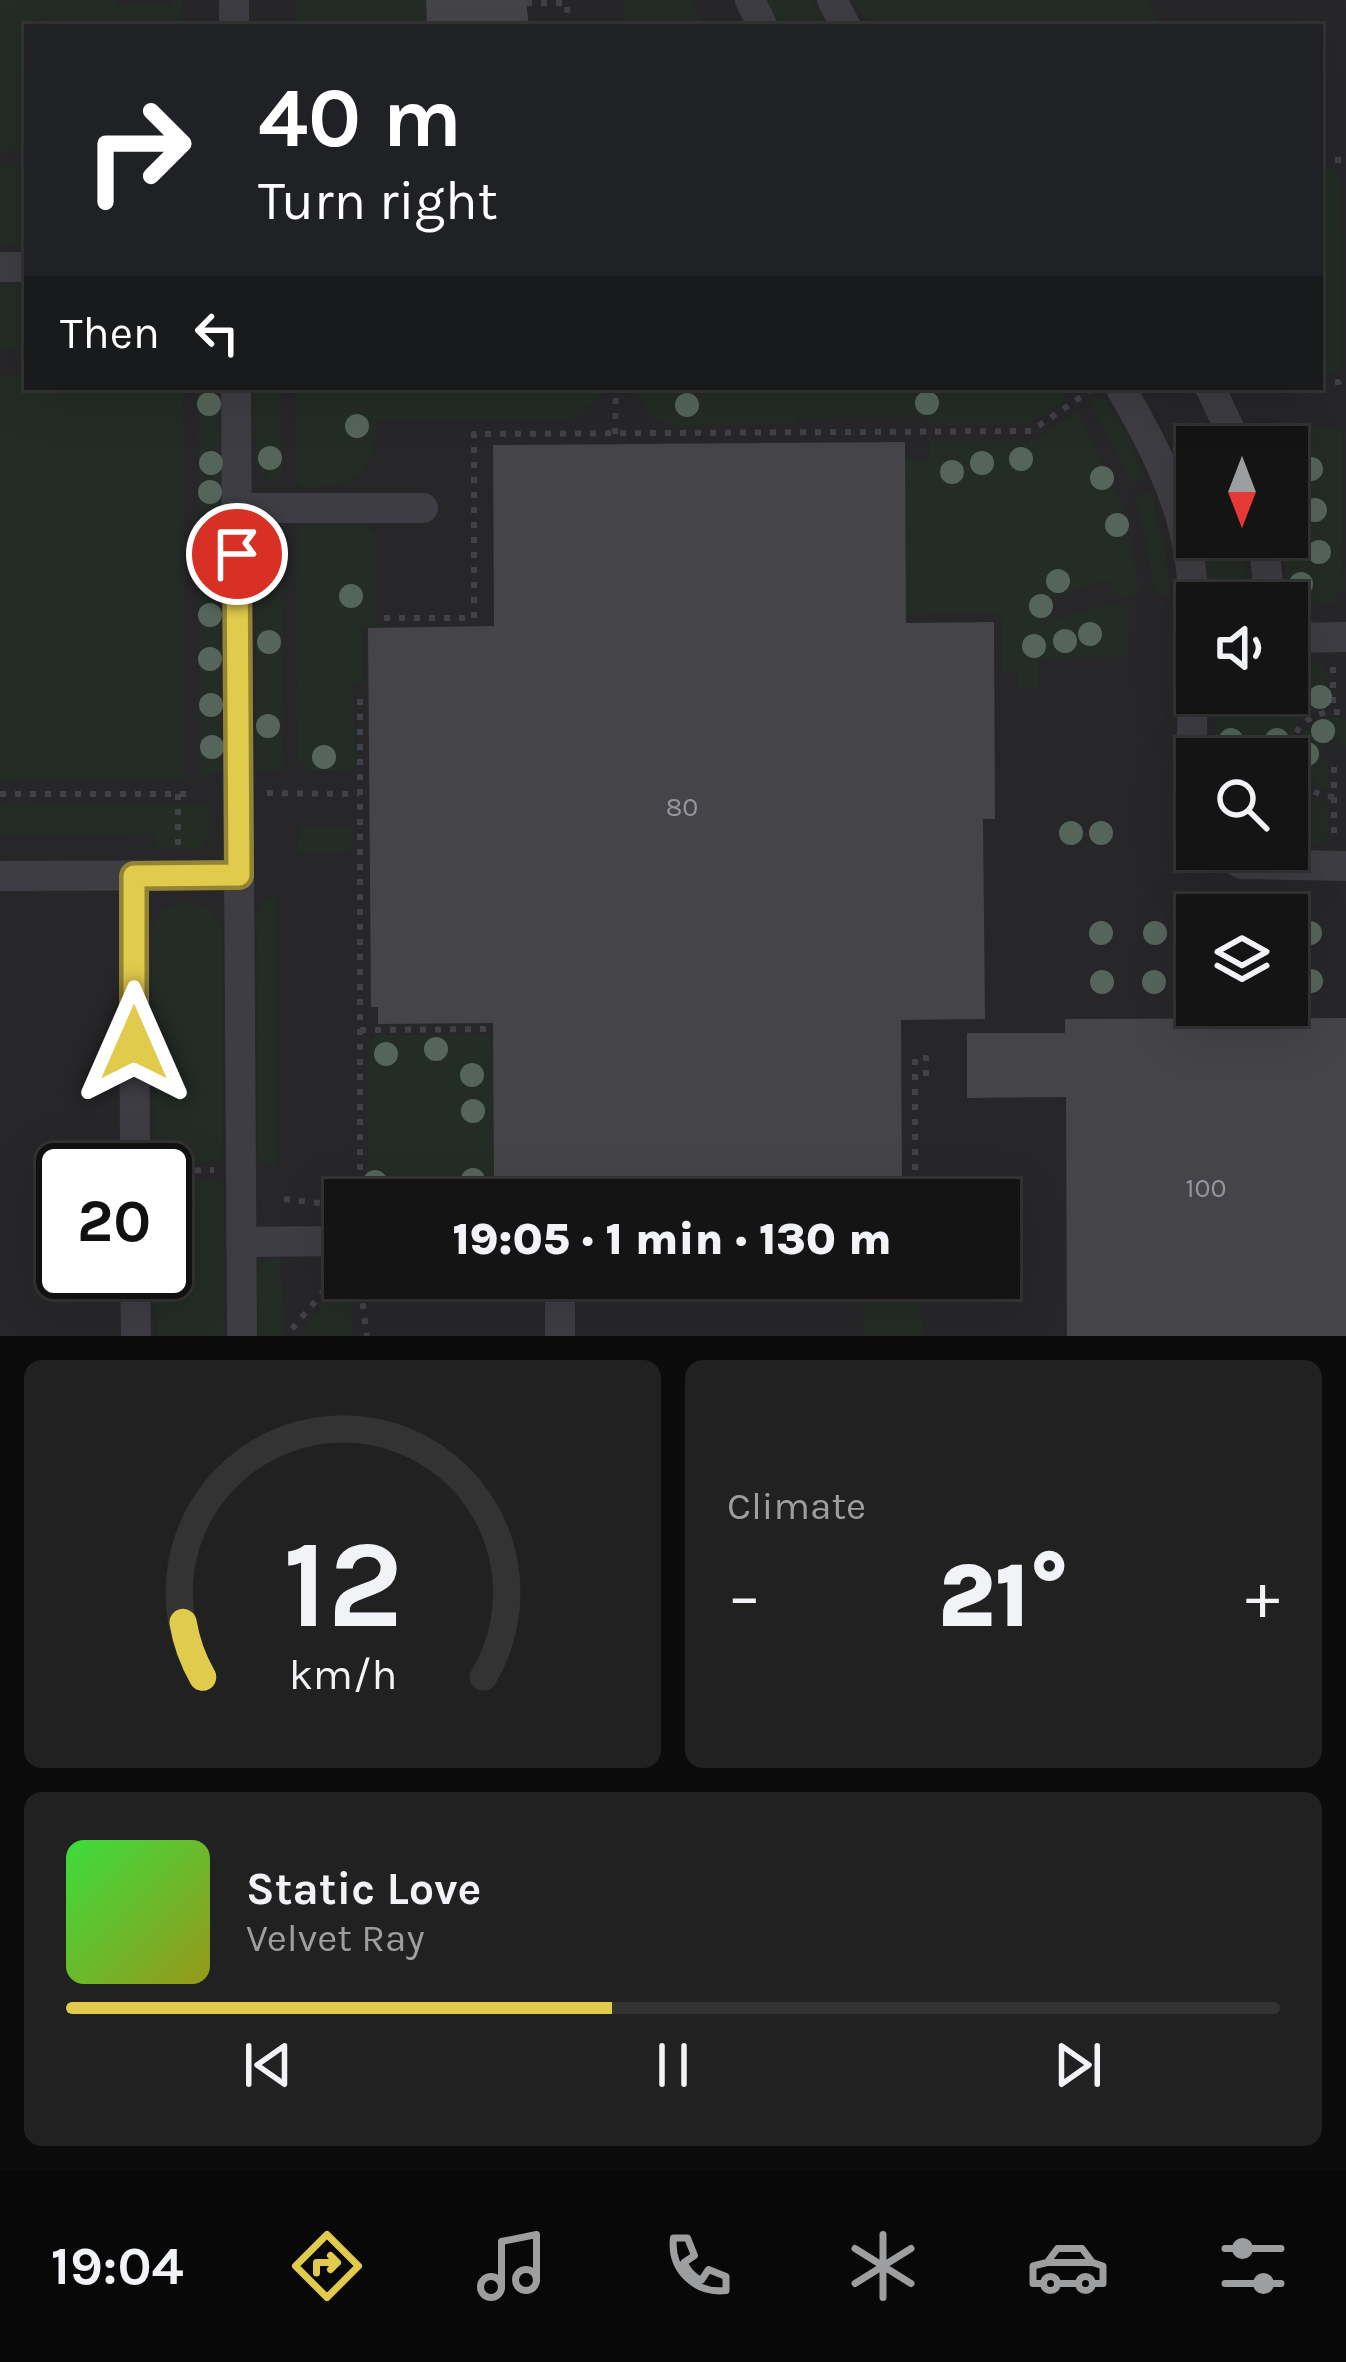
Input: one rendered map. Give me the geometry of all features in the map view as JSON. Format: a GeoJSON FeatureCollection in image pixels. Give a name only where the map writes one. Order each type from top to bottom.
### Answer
{"type":"FeatureCollection","features":[{"type":"Feature","properties":{"kind":"street"},"geometry":{"type":"LineString","coordinates":[[236,390],[242,1336]]}},
{"type":"Feature","properties":{"kind":"street"},"geometry":{"type":"LineString","coordinates":[[1122,390],[1177,503],[1191,582]]}},
{"type":"Feature","properties":{"kind":"street"},"geometry":{"type":"LineString","coordinates":[[1211,390],[1228,426]]}},
{"type":"Feature","properties":{"kind":"street"},"geometry":{"type":"LineString","coordinates":[[237,508],[423,508]]}},
{"type":"Feature","properties":{"kind":"street"},"geometry":{"type":"LineString","coordinates":[[1308,638],[1346,637]]}},
{"type":"Feature","properties":{"kind":"street"},"geometry":{"type":"LineString","coordinates":[[1308,865],[1346,866]]}},
{"type":"Feature","properties":{"kind":"street"},"geometry":{"type":"LineString","coordinates":[[0,876],[239,875]]}},
{"type":"Feature","properties":{"kind":"street"},"geometry":{"type":"LineString","coordinates":[[134,876],[135,1143]]}},
{"type":"Feature","properties":{"kind":"street"},"geometry":{"type":"LineString","coordinates":[[241,1242],[324,1253]]}},
{"type":"Feature","properties":{"kind":"street"},"geometry":{"type":"LineString","coordinates":[[135,1299],[136,1336]]}},
{"type":"Feature","properties":{"kind":"street"},"geometry":{"type":"LineString","coordinates":[[560,1299],[560,1336]]}},
{"type":"Feature","properties":{"kind":"path"},"geometry":{"type":"LineString","coordinates":[[526,3],[567,3],[568,24]]}},
{"type":"Feature","properties":{"kind":"path"},"geometry":{"type":"LineString","coordinates":[[615,434],[616,390]]}},
{"type":"Feature","properties":{"kind":"path"},"geometry":{"type":"LineString","coordinates":[[384,618],[474,618],[474,434],[1031,431],[1091,390]]}},
{"type":"Feature","properties":{"kind":"path"},"geometry":{"type":"LineString","coordinates":[[360,699],[360,1179]]}},
{"type":"Feature","properties":{"kind":"path"},"geometry":{"type":"LineString","coordinates":[[1294,738],[1310,718],[1331,711],[1346,713]]}},
{"type":"Feature","properties":{"kind":"path"},"geometry":{"type":"LineString","coordinates":[[1308,787],[1319,795],[1334,792],[1334,767]]}},
{"type":"Feature","properties":{"kind":"path"},"geometry":{"type":"LineString","coordinates":[[239,793],[359,794]]}},
{"type":"Feature","properties":{"kind":"path"},"geometry":{"type":"LineString","coordinates":[[0,794],[194,794]]}},
{"type":"Feature","properties":{"kind":"path"},"geometry":{"type":"LineString","coordinates":[[178,794],[178,857]]}},
{"type":"Feature","properties":{"kind":"path"},"geometry":{"type":"LineString","coordinates":[[1334,829],[1346,829]]}},
{"type":"Feature","properties":{"kind":"path"},"geometry":{"type":"LineString","coordinates":[[360,1030],[490,1029]]}},
{"type":"Feature","properties":{"kind":"path"},"geometry":{"type":"LineString","coordinates":[[915,1179],[915,1058],[926,1058],[926,1084]]}},
{"type":"Feature","properties":{"kind":"path"},"geometry":{"type":"LineString","coordinates":[[284,1199],[324,1204]]}},
{"type":"Feature","properties":{"kind":"path"},"geometry":{"type":"LineString","coordinates":[[292,1329],[324,1283]]}},
{"type":"Feature","properties":{"kind":"path"},"geometry":{"type":"LineString","coordinates":[[362,1299],[367,1336]]}},
{"type":"Feature","properties":{"kind":"shaded area"},"geometry":{"type":"Polygon","coordinates":[[[0,0],[1346,0],[1346,1336],[0,1336],[0,0]]]}},
{"type":"Feature","properties":{"kind":"shaded area"},"geometry":{"type":"Polygon","coordinates":[[[0,0],[172,5],[172,0],[182,0],[182,24],[24,24],[24,151],[0,151],[0,0]]]}},
{"type":"Feature","properties":{"kind":"shaded area"},"geometry":{"type":"Polygon","coordinates":[[[295,0],[426,0],[427,24],[295,24],[295,0]]]}},
{"type":"Feature","properties":{"kind":"shaded area"},"geometry":{"type":"Polygon","coordinates":[[[624,0],[692,0],[702,24],[624,24],[624,0]]]}},
{"type":"Feature","properties":{"kind":"shaded area"},"geometry":{"type":"Polygon","coordinates":[[[766,0],[812,0],[824,24],[778,24],[766,0]]]}},
{"type":"Feature","properties":{"kind":"shaded area"},"geometry":{"type":"Polygon","coordinates":[[[854,0],[1148,0],[1160,24],[869,24],[854,0]]]}},
{"type":"Feature","properties":{"kind":"shaded area"},"geometry":{"type":"Polygon","coordinates":[[[24,165],[24,246],[0,246],[0,166],[24,165]]]}},
{"type":"Feature","properties":{"kind":"shaded area"},"geometry":{"type":"Polygon","coordinates":[[[1323,167],[1334,169],[1340,178],[1342,361],[1336,374],[1323,375],[1323,167]]]}},
{"type":"Feature","properties":{"kind":"shaded area"},"geometry":{"type":"Polygon","coordinates":[[[0,280],[24,280],[24,350],[0,350],[0,280]]]}},
{"type":"Feature","properties":{"kind":"shaded area"},"geometry":{"type":"Polygon","coordinates":[[[0,375],[24,375],[24,390],[183,390],[185,780],[0,781],[0,375]]]}},
{"type":"Feature","properties":{"kind":"shaded area"},"geometry":{"type":"Polygon","coordinates":[[[198,390],[219,390],[221,771],[200,779],[198,390]]]}},
{"type":"Feature","properties":{"kind":"shaded area"},"geometry":{"type":"Polygon","coordinates":[[[254,390],[281,390],[282,478],[274,484],[256,464],[254,390]]]}},
{"type":"Feature","properties":{"kind":"shaded area"},"geometry":{"type":"Polygon","coordinates":[[[296,390],[605,390],[569,419],[377,419],[372,454],[360,474],[338,484],[303,487],[296,480],[296,390]]]}},
{"type":"Feature","properties":{"kind":"shaded area"},"geometry":{"type":"Polygon","coordinates":[[[635,390],[1061,390],[1067,399],[1027,425],[929,425],[928,417],[798,418],[797,425],[675,426],[651,416],[635,390]]]}},
{"type":"Feature","properties":{"kind":"shaded area"},"geometry":{"type":"Polygon","coordinates":[[[1102,395],[1125,431],[1145,478],[1130,483],[1089,404],[1102,395]]]}},
{"type":"Feature","properties":{"kind":"shaded area"},"geometry":{"type":"Polygon","coordinates":[[[1078,411],[1123,507],[1139,592],[1128,600],[1113,592],[1109,580],[1047,599],[1054,620],[1116,602],[1128,609],[1128,657],[1038,658],[1038,688],[1018,689],[1017,672],[1002,672],[1001,614],[906,615],[905,460],[929,459],[930,441],[1036,440],[1078,411]]]}},
{"type":"Feature","properties":{"kind":"shaded area"},"geometry":{"type":"Polygon","coordinates":[[[1294,425],[1342,427],[1343,587],[1333,603],[1308,598],[1308,582],[1287,582],[1284,558],[1308,558],[1308,426],[1294,425]]]}},
{"type":"Feature","properties":{"kind":"shaded area"},"geometry":{"type":"Polygon","coordinates":[[[1151,492],[1165,546],[1170,597],[1154,591],[1135,497],[1151,492]]]}},
{"type":"Feature","properties":{"kind":"shaded area"},"geometry":{"type":"Polygon","coordinates":[[[303,525],[365,525],[377,537],[377,627],[362,628],[362,683],[353,684],[356,770],[308,770],[297,760],[296,534],[303,525]]]}},
{"type":"Feature","properties":{"kind":"shaded area"},"geometry":{"type":"Polygon","coordinates":[[[273,530],[282,534],[283,770],[256,770],[256,555],[273,530]]]}},
{"type":"Feature","properties":{"kind":"shaded area"},"geometry":{"type":"Polygon","coordinates":[[[1204,558],[1245,558],[1246,582],[1207,582],[1204,558]]]}},
{"type":"Feature","properties":{"kind":"shaded area"},"geometry":{"type":"Polygon","coordinates":[[[1308,664],[1320,664],[1327,672],[1327,706],[1301,718],[1291,738],[1215,738],[1217,714],[1308,714],[1308,664]]]}},
{"type":"Feature","properties":{"kind":"shaded area"},"geometry":{"type":"Polygon","coordinates":[[[1321,720],[1346,720],[1346,747],[1333,740],[1322,748],[1329,791],[1308,780],[1308,738],[1301,738],[1321,720]]]}},
{"type":"Feature","properties":{"kind":"shaded area"},"geometry":{"type":"Polygon","coordinates":[[[1308,794],[1327,802],[1327,836],[1320,844],[1308,844],[1308,794]]]}},
{"type":"Feature","properties":{"kind":"shaded area"},"geometry":{"type":"Polygon","coordinates":[[[207,805],[207,839],[195,851],[155,846],[154,834],[0,835],[0,806],[207,805]]]}},
{"type":"Feature","properties":{"kind":"shaded area"},"geometry":{"type":"Polygon","coordinates":[[[300,826],[351,826],[351,853],[297,853],[300,826]]]}},
{"type":"Feature","properties":{"kind":"shaded area"},"geometry":{"type":"Polygon","coordinates":[[[276,896],[277,1165],[268,1165],[258,1157],[257,914],[262,901],[276,896]]]}},
{"type":"Feature","properties":{"kind":"shaded area"},"geometry":{"type":"Polygon","coordinates":[[[186,901],[209,908],[222,928],[222,1159],[209,1163],[192,1163],[192,1143],[156,1143],[151,930],[163,909],[186,901]]]}},
{"type":"Feature","properties":{"kind":"shaded area"},"geometry":{"type":"Polygon","coordinates":[[[493,1034],[494,1179],[367,1179],[369,1041],[377,1035],[493,1034]]]}},
{"type":"Feature","properties":{"kind":"shaded area"},"geometry":{"type":"Polygon","coordinates":[[[192,1178],[223,1183],[223,1336],[157,1336],[156,1299],[192,1299],[192,1178]]]}},
{"type":"Feature","properties":{"kind":"shaded area"},"geometry":{"type":"Polygon","coordinates":[[[280,1259],[284,1336],[258,1336],[258,1268],[264,1261],[280,1259]]]}},
{"type":"Feature","properties":{"kind":"shaded area"},"geometry":{"type":"Polygon","coordinates":[[[326,1299],[352,1299],[352,1336],[300,1336],[326,1299]]]}},
{"type":"Feature","properties":{"kind":"shaded area"},"geometry":{"type":"Polygon","coordinates":[[[862,1299],[922,1299],[923,1336],[863,1336],[862,1299]]]}},
{"type":"Feature","properties":{"kind":"building"},"geometry":{"type":"Polygon","coordinates":[[[426,0],[526,0],[529,24],[427,24],[426,0]]]}},
{"type":"Feature","properties":{"kind":"building"},"geometry":{"type":"Polygon","coordinates":[[[905,442],[906,623],[994,622],[995,819],[983,819],[985,1019],[901,1020],[902,1179],[494,1179],[493,1023],[378,1024],[378,1007],[371,1007],[368,628],[494,626],[493,445],[905,442]]]}},
{"type":"Feature","properties":{"kind":"building"},"geometry":{"type":"Polygon","coordinates":[[[1308,1018],[1346,1018],[1346,1336],[1067,1336],[1066,1097],[967,1098],[967,1033],[1065,1033],[1065,1019],[1176,1019],[1176,1026],[1308,1026],[1308,1018]]]}},
{"type":"Feature","properties":{"kind":"route"},"geometry":{"type":"LineString","coordinates":[[134,1043],[134,876],[239,875],[237,554]]}}]}
